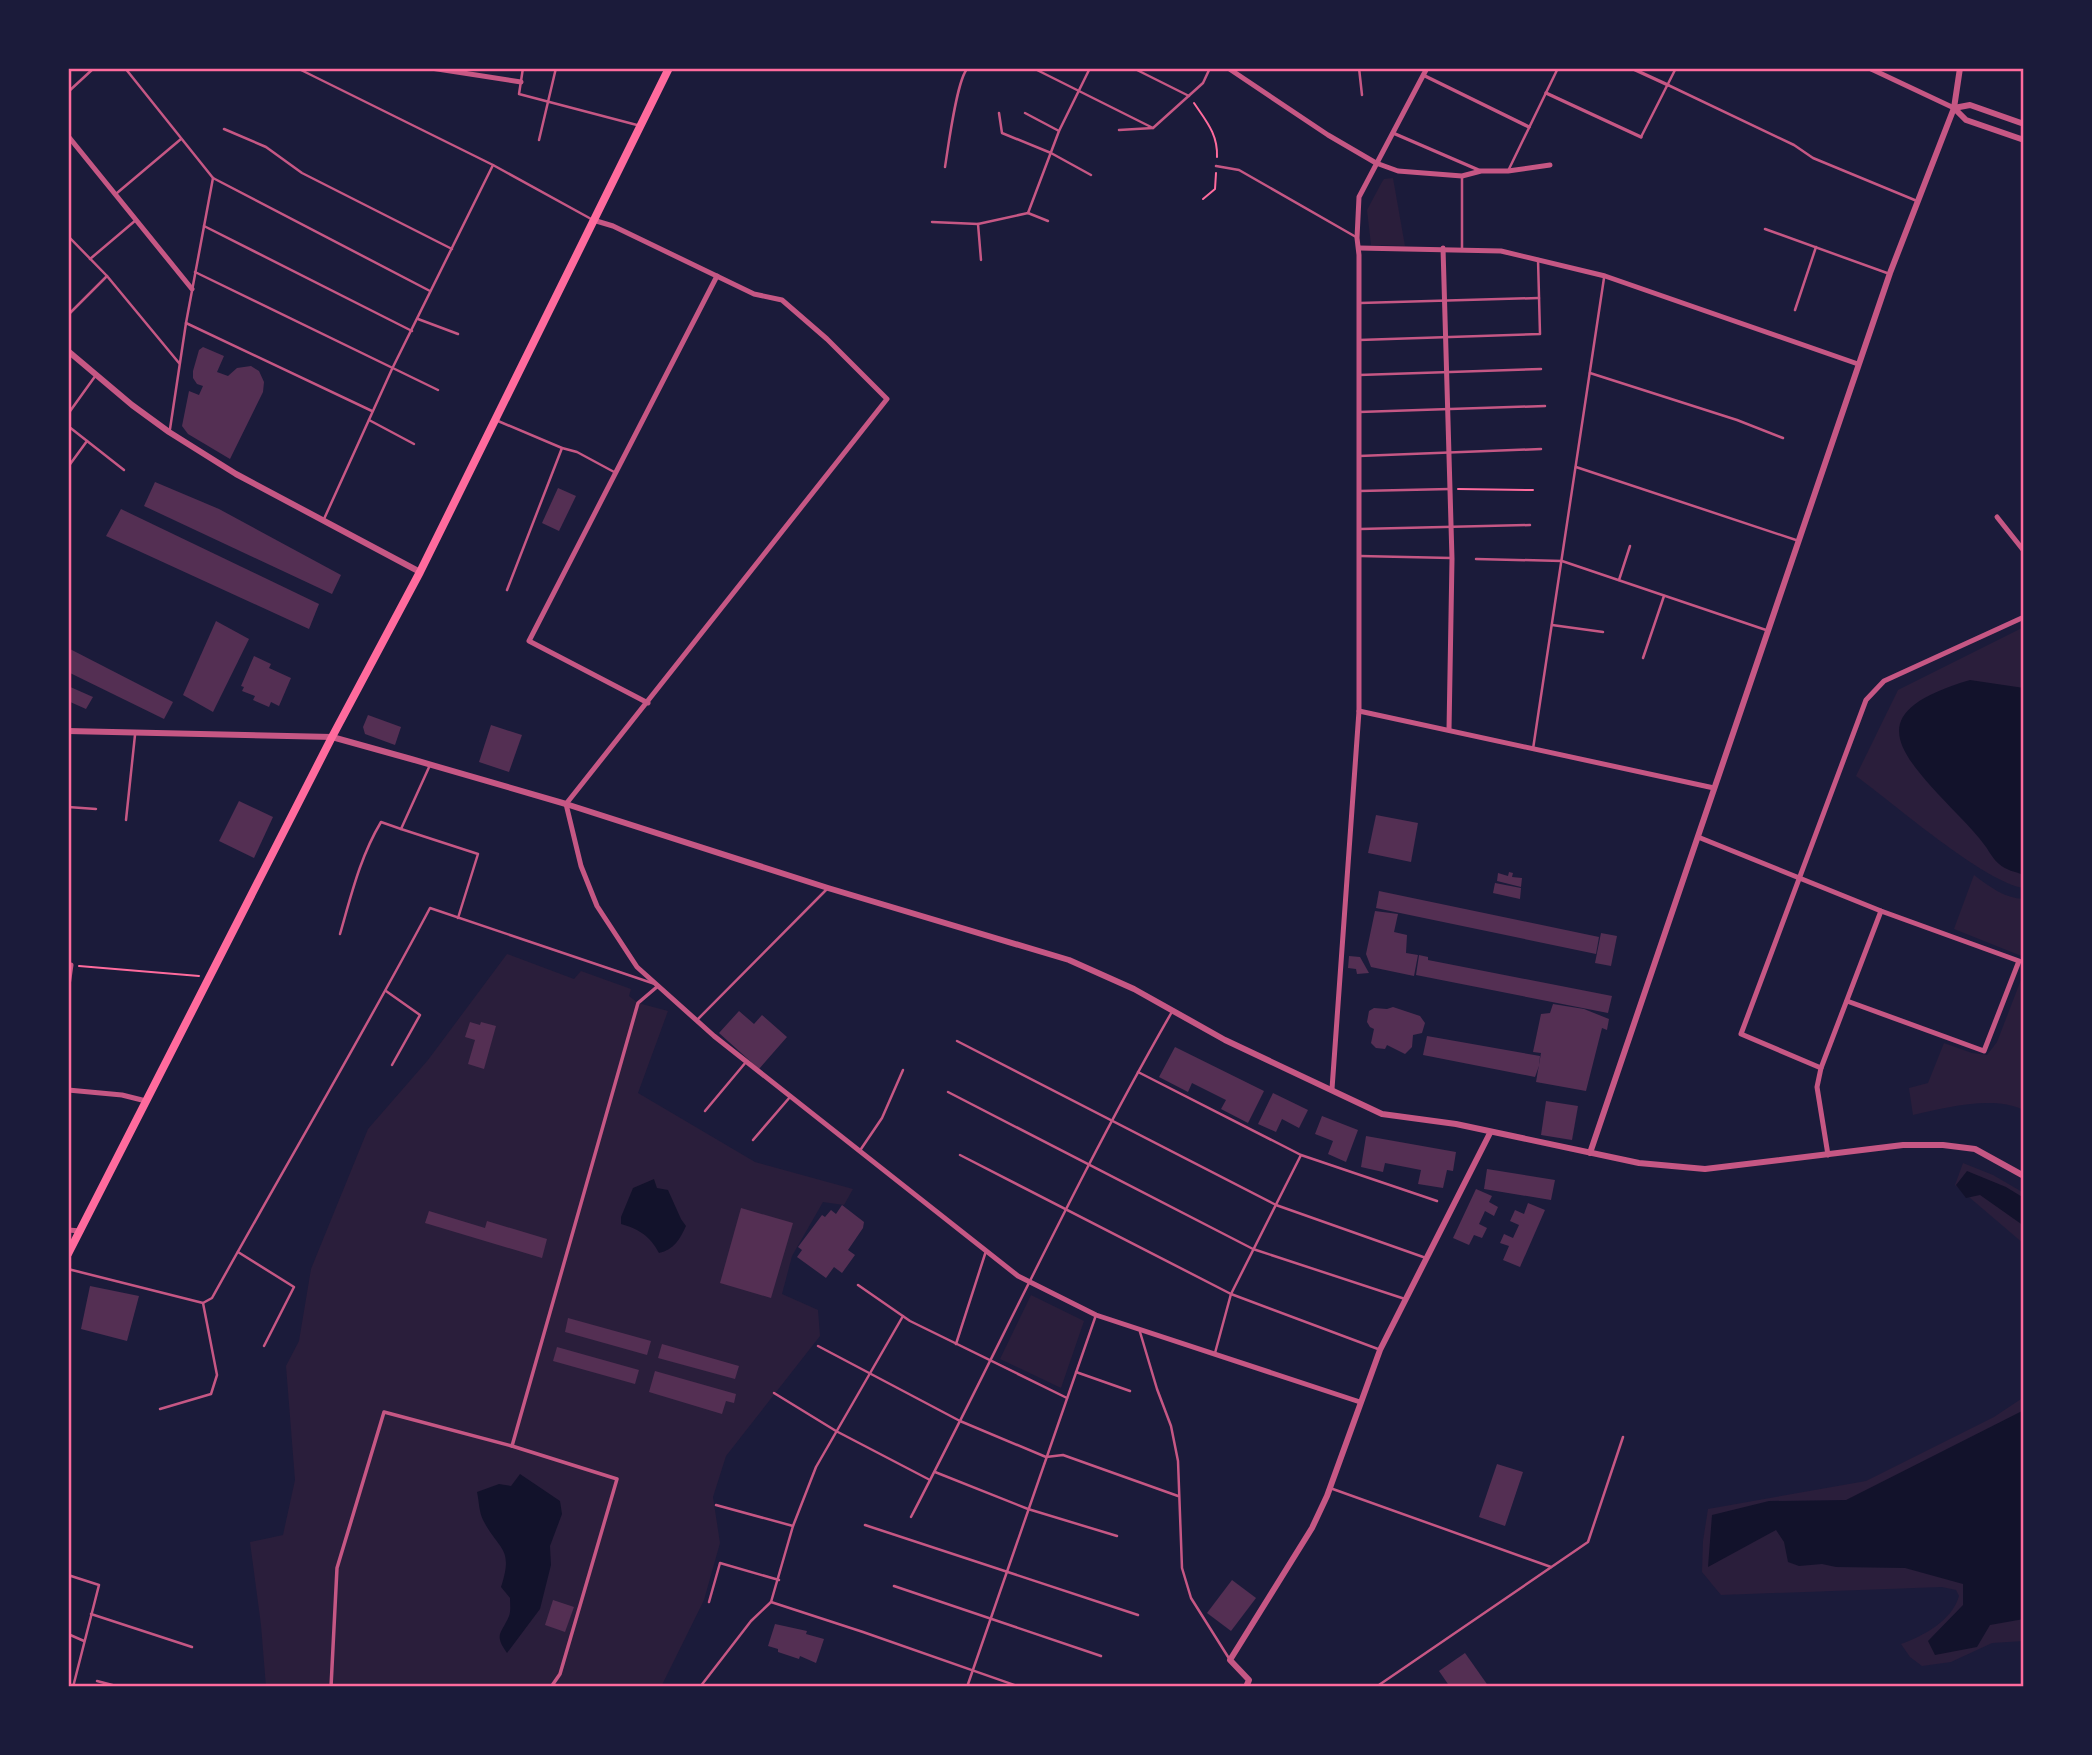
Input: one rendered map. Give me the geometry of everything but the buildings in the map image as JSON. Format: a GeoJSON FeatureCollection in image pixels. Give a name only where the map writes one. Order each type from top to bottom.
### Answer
{"type":"FeatureCollection","features":[{"type":"Feature","properties":{"kind":"main road"},"geometry":{"type":"LineString","coordinates":[[68,1254],[332,737],[420,572],[669,68]]}},
{"type":"Feature","properties":{"kind":"street"},"geometry":{"type":"LineString","coordinates":[[431,68],[521,82]]}},
{"type":"Feature","properties":{"kind":"street"},"geometry":{"type":"LineString","coordinates":[[1228,68],[1328,135],[1376,163],[1398,171],[1462,176],[1481,171],[1508,171],[1550,165]]}},
{"type":"Feature","properties":{"kind":"street"},"geometry":{"type":"LineString","coordinates":[[1332,1089],[1359,711],[1359,197],[1427,68]]}},
{"type":"Feature","properties":{"kind":"street"},"geometry":{"type":"LineString","coordinates":[[1631,68],[1668,85]]}},
{"type":"Feature","properties":{"kind":"street"},"geometry":{"type":"LineString","coordinates":[[1869,68],[1954,108],[1966,120],[2024,140]]}},
{"type":"Feature","properties":{"kind":"street"},"geometry":{"type":"LineString","coordinates":[[1590,1153],[1858,363],[1954,108],[1960,68]]}},
{"type":"Feature","properties":{"kind":"street"},"geometry":{"type":"LineString","coordinates":[[1423,75],[1529,127]]}},
{"type":"Feature","properties":{"kind":"street"},"geometry":{"type":"LineString","coordinates":[[1546,93],[1640,137]]}},
{"type":"Feature","properties":{"kind":"street"},"geometry":{"type":"LineString","coordinates":[[1954,108],[1970,105],[2024,124]]}},
{"type":"Feature","properties":{"kind":"street"},"geometry":{"type":"LineString","coordinates":[[1393,133],[1481,171]]}},
{"type":"Feature","properties":{"kind":"street"},"geometry":{"type":"LineString","coordinates":[[68,136],[192,289]]}},
{"type":"Feature","properties":{"kind":"street"},"geometry":{"type":"LineString","coordinates":[[566,804],[648,704],[887,399],[827,339],[782,300],[754,294],[613,226],[593,220]]}},
{"type":"Feature","properties":{"kind":"street"},"geometry":{"type":"LineString","coordinates":[[1359,247],[1501,251],[1605,276],[1858,363]]}},
{"type":"Feature","properties":{"kind":"street"},"geometry":{"type":"LineString","coordinates":[[1443,248],[1452,559],[1449,730]]}},
{"type":"Feature","properties":{"kind":"street"},"geometry":{"type":"LineString","coordinates":[[648,704],[529,641],[717,276]]}},
{"type":"Feature","properties":{"kind":"street"},"geometry":{"type":"LineString","coordinates":[[68,351],[169,432],[236,474],[420,572]]}},
{"type":"Feature","properties":{"kind":"street"},"geometry":{"type":"LineString","coordinates":[[1997,517],[2024,551]]}},
{"type":"Feature","properties":{"kind":"street"},"geometry":{"type":"LineString","coordinates":[[1821,1068],[1741,1034],[1866,700],[1884,681],[2024,617]]}},
{"type":"Feature","properties":{"kind":"street"},"geometry":{"type":"LineString","coordinates":[[1359,711],[1714,788]]}},
{"type":"Feature","properties":{"kind":"street"},"geometry":{"type":"LineString","coordinates":[[68,731],[332,737],[566,804],[828,888],[1069,960],[1134,989],[1225,1040],[1382,1114],[1456,1124],[1639,1163],[1705,1169],[1903,1145],[1943,1145],[1975,1149],[2024,1176]]}},
{"type":"Feature","properties":{"kind":"street"},"geometry":{"type":"LineString","coordinates":[[566,804],[581,866],[597,906],[637,967],[697,1021],[790,1097],[1018,1276],[1096,1315],[1360,1402]]}},
{"type":"Feature","properties":{"kind":"street"},"geometry":{"type":"LineString","coordinates":[[1698,836],[1881,911],[2019,961],[1984,1051],[1847,1001]]}},
{"type":"Feature","properties":{"kind":"street"},"geometry":{"type":"LineString","coordinates":[[1828,1155],[1818,1087],[1821,1068],[1881,911]]}},
{"type":"Feature","properties":{"kind":"street"},"geometry":{"type":"LineString","coordinates":[[68,986],[70,965]]}},
{"type":"Feature","properties":{"kind":"street"},"geometry":{"type":"LineString","coordinates":[[512,1446],[638,1003],[658,986]]}},
{"type":"Feature","properties":{"kind":"street"},"geometry":{"type":"LineString","coordinates":[[68,1090],[122,1095],[146,1101]]}},
{"type":"Feature","properties":{"kind":"street"},"geometry":{"type":"LineString","coordinates":[[1256,1687],[1247,1684],[1230,1660],[1312,1528],[1330,1488],[1380,1350],[1490,1133]]}},
{"type":"Feature","properties":{"kind":"street"},"geometry":{"type":"LineString","coordinates":[[68,1230],[81,1231]]}},
{"type":"Feature","properties":{"kind":"street"},"geometry":{"type":"LineString","coordinates":[[331,1687],[337,1568],[384,1412],[512,1446],[617,1479],[560,1674],[551,1687]]}},
{"type":"Feature","properties":{"kind":"lane"},"geometry":{"type":"LineString","coordinates":[[68,92],[94,68]]}},
{"type":"Feature","properties":{"kind":"lane"},"geometry":{"type":"LineString","coordinates":[[124,68],[213,178],[431,291]]}},
{"type":"Feature","properties":{"kind":"lane"},"geometry":{"type":"LineString","coordinates":[[297,68],[493,165],[593,220]]}},
{"type":"Feature","properties":{"kind":"lane"},"geometry":{"type":"LineString","coordinates":[[523,68],[519,94],[640,126]]}},
{"type":"Feature","properties":{"kind":"lane"},"geometry":{"type":"LineString","coordinates":[[540,140],[556,68]]}},
{"type":"Feature","properties":{"kind":"lane"},"geometry":{"type":"LineString","coordinates":[[945,167],[957,98],[964,72],[968,68]]}},
{"type":"Feature","properties":{"kind":"lane"},"geometry":{"type":"LineString","coordinates":[[1033,68],[1153,128]]}},
{"type":"Feature","properties":{"kind":"lane"},"geometry":{"type":"LineString","coordinates":[[1028,213],[1059,131],[1090,68]]}},
{"type":"Feature","properties":{"kind":"lane"},"geometry":{"type":"LineString","coordinates":[[1133,68],[1189,96]]}},
{"type":"Feature","properties":{"kind":"lane"},"geometry":{"type":"LineString","coordinates":[[1119,130],[1153,128],[1203,83],[1210,68]]}},
{"type":"Feature","properties":{"kind":"lane"},"geometry":{"type":"LineString","coordinates":[[1359,68],[1363,95]]}},
{"type":"Feature","properties":{"kind":"lane"},"geometry":{"type":"LineString","coordinates":[[1508,171],[1558,68]]}},
{"type":"Feature","properties":{"kind":"lane"},"geometry":{"type":"LineString","coordinates":[[1640,137],[1676,68]]}},
{"type":"Feature","properties":{"kind":"lane"},"geometry":{"type":"LineString","coordinates":[[1668,85],[1794,145],[1813,158],[1917,201]]}},
{"type":"Feature","properties":{"kind":"lane"},"geometry":{"type":"LineString","coordinates":[[999,113],[1002,133],[1051,153],[1091,175]]}},
{"type":"Feature","properties":{"kind":"lane"},"geometry":{"type":"LineString","coordinates":[[1025,113],[1059,131]]}},
{"type":"Feature","properties":{"kind":"lane"},"geometry":{"type":"LineString","coordinates":[[224,129],[265,147],[302,173],[452,249]]}},
{"type":"Feature","properties":{"kind":"lane"},"geometry":{"type":"LineString","coordinates":[[116,195],[181,139]]}},
{"type":"Feature","properties":{"kind":"lane"},"geometry":{"type":"LineString","coordinates":[[324,519],[392,369],[493,165]]}},
{"type":"Feature","properties":{"kind":"lane"},"geometry":{"type":"LineString","coordinates":[[1216,166],[1239,170],[1357,238]]}},
{"type":"Feature","properties":{"kind":"lane"},"geometry":{"type":"LineString","coordinates":[[1462,176],[1462,248]]}},
{"type":"Feature","properties":{"kind":"lane"},"geometry":{"type":"LineString","coordinates":[[169,432],[213,178]]}},
{"type":"Feature","properties":{"kind":"lane"},"geometry":{"type":"LineString","coordinates":[[932,222],[978,224],[1028,213],[1048,221]]}},
{"type":"Feature","properties":{"kind":"lane"},"geometry":{"type":"LineString","coordinates":[[90,259],[136,220]]}},
{"type":"Feature","properties":{"kind":"lane"},"geometry":{"type":"LineString","coordinates":[[978,224],[981,260]]}},
{"type":"Feature","properties":{"kind":"lane"},"geometry":{"type":"LineString","coordinates":[[204,226],[412,331]]}},
{"type":"Feature","properties":{"kind":"lane"},"geometry":{"type":"LineString","coordinates":[[1765,229],[1890,274]]}},
{"type":"Feature","properties":{"kind":"lane"},"geometry":{"type":"LineString","coordinates":[[68,237],[107,276],[180,364]]}},
{"type":"Feature","properties":{"kind":"lane"},"geometry":{"type":"LineString","coordinates":[[1795,310],[1816,247]]}},
{"type":"Feature","properties":{"kind":"lane"},"geometry":{"type":"LineString","coordinates":[[1359,340],[1540,334],[1538,260]]}},
{"type":"Feature","properties":{"kind":"lane"},"geometry":{"type":"LineString","coordinates":[[195,272],[438,390]]}},
{"type":"Feature","properties":{"kind":"lane"},"geometry":{"type":"LineString","coordinates":[[68,315],[107,276]]}},
{"type":"Feature","properties":{"kind":"lane"},"geometry":{"type":"LineString","coordinates":[[1533,748],[1605,276]]}},
{"type":"Feature","properties":{"kind":"lane"},"geometry":{"type":"LineString","coordinates":[[1359,303],[1539,298]]}},
{"type":"Feature","properties":{"kind":"lane"},"geometry":{"type":"LineString","coordinates":[[418,319],[458,334]]}},
{"type":"Feature","properties":{"kind":"lane"},"geometry":{"type":"LineString","coordinates":[[186,323],[372,411]]}},
{"type":"Feature","properties":{"kind":"lane"},"geometry":{"type":"LineString","coordinates":[[1359,375],[1541,369]]}},
{"type":"Feature","properties":{"kind":"lane"},"geometry":{"type":"LineString","coordinates":[[1590,373],[1737,420],[1783,438]]}},
{"type":"Feature","properties":{"kind":"lane"},"geometry":{"type":"LineString","coordinates":[[68,414],[96,375]]}},
{"type":"Feature","properties":{"kind":"lane"},"geometry":{"type":"LineString","coordinates":[[1359,412],[1545,406]]}},
{"type":"Feature","properties":{"kind":"lane"},"geometry":{"type":"LineString","coordinates":[[369,419],[414,444]]}},
{"type":"Feature","properties":{"kind":"lane"},"geometry":{"type":"LineString","coordinates":[[496,421],[577,452],[616,473]]}},
{"type":"Feature","properties":{"kind":"lane"},"geometry":{"type":"LineString","coordinates":[[68,426],[124,470]]}},
{"type":"Feature","properties":{"kind":"lane"},"geometry":{"type":"LineString","coordinates":[[68,467],[87,441]]}},
{"type":"Feature","properties":{"kind":"lane"},"geometry":{"type":"LineString","coordinates":[[507,590],[562,448]]}},
{"type":"Feature","properties":{"kind":"lane"},"geometry":{"type":"LineString","coordinates":[[1359,456],[1541,449]]}},
{"type":"Feature","properties":{"kind":"lane"},"geometry":{"type":"LineString","coordinates":[[1576,467],[1798,541]]}},
{"type":"Feature","properties":{"kind":"lane"},"geometry":{"type":"LineString","coordinates":[[1360,491],[1450,489]]}},
{"type":"Feature","properties":{"kind":"lane"},"geometry":{"type":"LineString","coordinates":[[1360,529],[1530,525]]}},
{"type":"Feature","properties":{"kind":"lane"},"geometry":{"type":"LineString","coordinates":[[1619,581],[1630,546]]}},
{"type":"Feature","properties":{"kind":"lane"},"geometry":{"type":"LineString","coordinates":[[1360,556],[1452,559]]}},
{"type":"Feature","properties":{"kind":"lane"},"geometry":{"type":"LineString","coordinates":[[1476,559],[1562,561],[1768,630]]}},
{"type":"Feature","properties":{"kind":"lane"},"geometry":{"type":"LineString","coordinates":[[1643,658],[1664,596]]}},
{"type":"Feature","properties":{"kind":"lane"},"geometry":{"type":"LineString","coordinates":[[1552,625],[1603,632]]}},
{"type":"Feature","properties":{"kind":"lane"},"geometry":{"type":"LineString","coordinates":[[127,820],[135,732]]}},
{"type":"Feature","properties":{"kind":"lane"},"geometry":{"type":"LineString","coordinates":[[401,829],[430,765]]}},
{"type":"Feature","properties":{"kind":"lane"},"geometry":{"type":"LineString","coordinates":[[68,807],[96,809]]}},
{"type":"Feature","properties":{"kind":"lane"},"geometry":{"type":"LineString","coordinates":[[340,934],[359,870],[381,822],[478,854],[458,918]]}},
{"type":"Feature","properties":{"kind":"lane"},"geometry":{"type":"LineString","coordinates":[[697,1021],[828,888]]}},
{"type":"Feature","properties":{"kind":"lane"},"geometry":{"type":"LineString","coordinates":[[68,1269],[203,1303],[212,1298],[430,908],[658,986]]}},
{"type":"Feature","properties":{"kind":"lane"},"geometry":{"type":"LineString","coordinates":[[386,991],[420,1015],[392,1065]]}},
{"type":"Feature","properties":{"kind":"lane"},"geometry":{"type":"LineString","coordinates":[[911,1517],[1028,1282],[1173,1010]]}},
{"type":"Feature","properties":{"kind":"lane"},"geometry":{"type":"LineString","coordinates":[[957,1041],[1276,1205],[1426,1258]]}},
{"type":"Feature","properties":{"kind":"lane"},"geometry":{"type":"LineString","coordinates":[[705,1111],[747,1062]]}},
{"type":"Feature","properties":{"kind":"lane"},"geometry":{"type":"LineString","coordinates":[[859,1152],[882,1118],[903,1070]]}},
{"type":"Feature","properties":{"kind":"lane"},"geometry":{"type":"LineString","coordinates":[[1138,1072],[1301,1154],[1437,1202]]}},
{"type":"Feature","properties":{"kind":"lane"},"geometry":{"type":"LineString","coordinates":[[948,1092],[1253,1249],[1405,1299]]}},
{"type":"Feature","properties":{"kind":"lane"},"geometry":{"type":"LineString","coordinates":[[753,1140],[790,1097]]}},
{"type":"Feature","properties":{"kind":"lane"},"geometry":{"type":"LineString","coordinates":[[1214,1354],[1231,1294],[1301,1154]]}},
{"type":"Feature","properties":{"kind":"lane"},"geometry":{"type":"LineString","coordinates":[[960,1155],[1231,1294],[1380,1350]]}},
{"type":"Feature","properties":{"kind":"lane"},"geometry":{"type":"LineString","coordinates":[[956,1344],[986,1251]]}},
{"type":"Feature","properties":{"kind":"lane"},"geometry":{"type":"LineString","coordinates":[[238,1252],[294,1287],[264,1346]]}},
{"type":"Feature","properties":{"kind":"lane"},"geometry":{"type":"LineString","coordinates":[[858,1285],[903,1316],[1067,1398]]}},
{"type":"Feature","properties":{"kind":"lane"},"geometry":{"type":"LineString","coordinates":[[160,1409],[211,1394],[217,1374],[203,1303]]}},
{"type":"Feature","properties":{"kind":"lane"},"geometry":{"type":"LineString","coordinates":[[967,1687],[1096,1315]]}},
{"type":"Feature","properties":{"kind":"lane"},"geometry":{"type":"LineString","coordinates":[[699,1687],[751,1621],[771,1602],[793,1526],[816,1467],[903,1316]]}},
{"type":"Feature","properties":{"kind":"lane"},"geometry":{"type":"LineString","coordinates":[[1139,1330],[1171,1426],[1178,1461],[1182,1568],[1191,1598],[1230,1660]]}},
{"type":"Feature","properties":{"kind":"lane"},"geometry":{"type":"LineString","coordinates":[[818,1346],[960,1421],[1046,1457],[1063,1455],[1178,1496]]}},
{"type":"Feature","properties":{"kind":"lane"},"geometry":{"type":"LineString","coordinates":[[1076,1372],[1130,1391]]}},
{"type":"Feature","properties":{"kind":"lane"},"geometry":{"type":"LineString","coordinates":[[774,1393],[836,1431],[930,1480]]}},
{"type":"Feature","properties":{"kind":"lane"},"geometry":{"type":"LineString","coordinates":[[1376,1687],[1588,1542],[1623,1437]]}},
{"type":"Feature","properties":{"kind":"lane"},"geometry":{"type":"LineString","coordinates":[[935,1472],[1028,1508],[1117,1536]]}},
{"type":"Feature","properties":{"kind":"lane"},"geometry":{"type":"LineString","coordinates":[[1330,1488],[1551,1567]]}},
{"type":"Feature","properties":{"kind":"lane"},"geometry":{"type":"LineString","coordinates":[[716,1505],[793,1526]]}},
{"type":"Feature","properties":{"kind":"lane"},"geometry":{"type":"LineString","coordinates":[[865,1525],[1138,1615]]}},
{"type":"Feature","properties":{"kind":"lane"},"geometry":{"type":"LineString","coordinates":[[709,1602],[720,1563],[779,1580]]}},
{"type":"Feature","properties":{"kind":"lane"},"geometry":{"type":"LineString","coordinates":[[68,1575],[99,1585],[73,1687]]}},
{"type":"Feature","properties":{"kind":"lane"},"geometry":{"type":"LineString","coordinates":[[894,1586],[1101,1656]]}},
{"type":"Feature","properties":{"kind":"lane"},"geometry":{"type":"LineString","coordinates":[[771,1602],[1020,1687]]}},
{"type":"Feature","properties":{"kind":"lane"},"geometry":{"type":"LineString","coordinates":[[91,1614],[192,1647]]}},
{"type":"Feature","properties":{"kind":"lane"},"geometry":{"type":"LineString","coordinates":[[68,1634],[85,1641]]}},
{"type":"Feature","properties":{"kind":"lane"},"geometry":{"type":"LineString","coordinates":[[97,1681],[120,1687]]}},
{"type":"Feature","properties":{"kind":"path"},"geometry":{"type":"LineString","coordinates":[[1189,96],[1214,134],[1217,144],[1215,189],[1203,199]]}},
{"type":"Feature","properties":{"kind":"path"},"geometry":{"type":"LineString","coordinates":[[1450,489],[1533,490]]}},
{"type":"Feature","properties":{"kind":"path"},"geometry":{"type":"LineString","coordinates":[[70,965],[211,977]]}},
{"type":"Feature","properties":{"kind":"shaded area"},"geometry":{"type":"Polygon","coordinates":[[[1393,178],[1405,246],[1371,245],[1367,210],[1384,179],[1393,178]]]}},
{"type":"Feature","properties":{"kind":"shaded area"},"geometry":{"type":"Polygon","coordinates":[[[2024,627],[2024,888],[2007,883],[1963,857],[1856,776],[1898,690],[2024,627]]]}},
{"type":"Feature","properties":{"kind":"shaded area"},"geometry":{"type":"Polygon","coordinates":[[[1970,680],[2024,688],[2024,875],[2004,868],[1995,861],[1976,835],[1919,772],[1906,753],[1900,736],[1901,721],[1912,706],[1935,693],[1970,680]]]}},
{"type":"Feature","properties":{"kind":"shaded area"},"geometry":{"type":"Polygon","coordinates":[[[1974,875],[2004,894],[2024,899],[2024,957],[1954,929],[1974,875]]]}},
{"type":"Feature","properties":{"kind":"shaded area"},"geometry":{"type":"Polygon","coordinates":[[[507,954],[574,979],[581,971],[631,989],[629,996],[638,1003],[668,1011],[638,1093],[755,1162],[853,1189],[844,1205],[823,1202],[792,1256],[782,1294],[818,1310],[820,1336],[726,1456],[713,1497],[720,1543],[704,1600],[661,1687],[266,1687],[250,1542],[283,1535],[295,1480],[286,1366],[299,1341],[311,1269],[368,1129],[428,1060],[507,954]]]}},
{"type":"Feature","properties":{"kind":"shaded area"},"geometry":{"type":"Polygon","coordinates":[[[2024,972],[2024,1110],[1997,1103],[1983,1103],[1913,1115],[1909,1088],[1928,1083],[1944,1043],[1972,1053],[1987,1055],[1997,1042],[2024,972]]]}},
{"type":"Feature","properties":{"kind":"shaded area"},"geometry":{"type":"Polygon","coordinates":[[[1963,1163],[1993,1175],[2024,1193],[2024,1244],[1955,1185],[1963,1163]]]}},
{"type":"Feature","properties":{"kind":"shaded area"},"geometry":{"type":"Polygon","coordinates":[[[1967,1171],[2006,1187],[2024,1198],[2024,1226],[1980,1195],[1966,1198],[1956,1185],[1967,1171]]]}},
{"type":"Feature","properties":{"kind":"shaded area"},"geometry":{"type":"Polygon","coordinates":[[[654,1179],[657,1188],[668,1190],[686,1226],[676,1243],[659,1253],[643,1234],[621,1224],[621,1217],[633,1188],[654,1179]]]}},
{"type":"Feature","properties":{"kind":"shaded area"},"geometry":{"type":"Polygon","coordinates":[[[1031,1295],[1084,1321],[1061,1388],[1000,1359],[1031,1295]]]}},
{"type":"Feature","properties":{"kind":"shaded area"},"geometry":{"type":"Polygon","coordinates":[[[2024,1397],[2024,1641],[1992,1643],[1951,1662],[1922,1666],[1910,1657],[1901,1644],[1927,1632],[1943,1620],[1959,1596],[1956,1590],[1942,1587],[1721,1595],[1702,1572],[1708,1509],[1866,1481],[1994,1417],[2024,1397]]]}},
{"type":"Feature","properties":{"kind":"shaded area"},"geometry":{"type":"Polygon","coordinates":[[[2024,1410],[2024,1619],[1990,1625],[1977,1647],[1935,1655],[1928,1641],[1963,1605],[1963,1584],[1905,1568],[1836,1567],[1822,1564],[1799,1566],[1788,1562],[1784,1542],[1776,1530],[1708,1567],[1712,1515],[1769,1501],[1846,1500],[2024,1410]]]}},
{"type":"Feature","properties":{"kind":"shaded area"},"geometry":{"type":"Polygon","coordinates":[[[520,1474],[560,1501],[562,1514],[550,1546],[551,1565],[540,1609],[507,1653],[500,1642],[510,1610],[510,1598],[501,1587],[505,1574],[505,1556],[483,1520],[477,1492],[499,1484],[511,1486],[520,1474]]]}}]}
